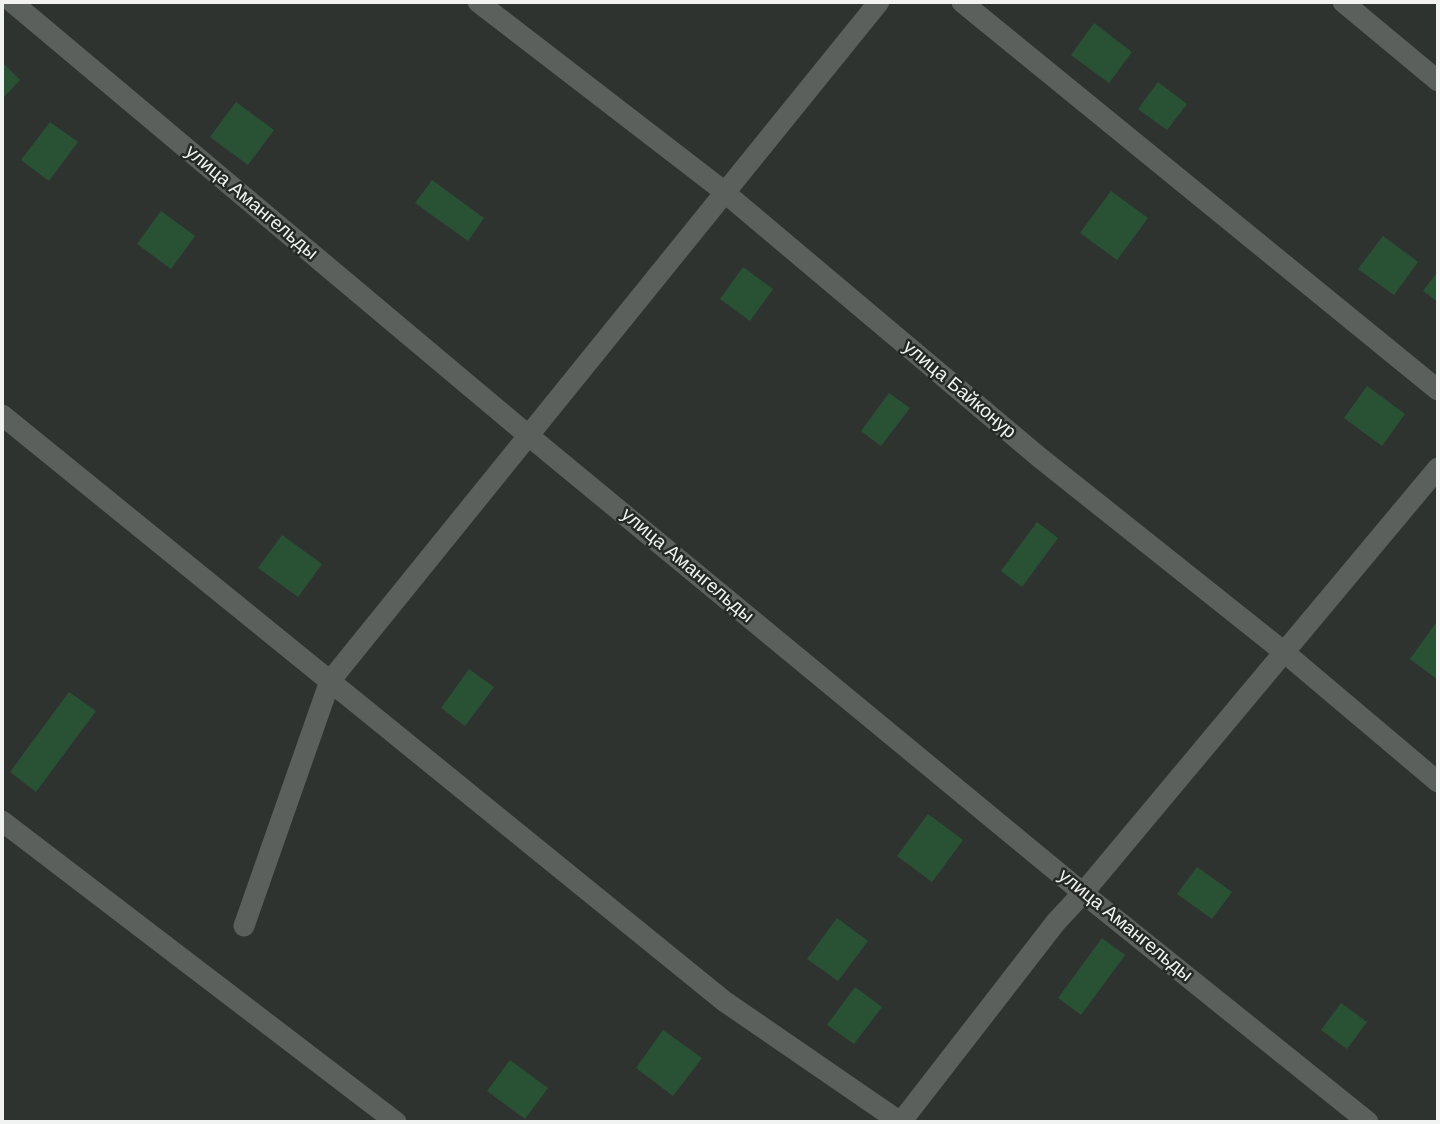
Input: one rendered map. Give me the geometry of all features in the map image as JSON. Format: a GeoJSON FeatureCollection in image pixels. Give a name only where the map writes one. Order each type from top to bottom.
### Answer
{"type":"FeatureCollection","features":[{"type":"Feature","properties":{"kind":"street","name":"улица Амангельды"},"geometry":{"type":"LineString","coordinates":[[12,2],[529,436],[1083,893],[1368,1122]]}},
{"type":"Feature","properties":{"kind":"street","name":"улица Байконур"},"geometry":{"type":"LineString","coordinates":[[478,2],[725,192],[1039,457],[1284,652],[1438,782]]}},
{"type":"Feature","properties":{"kind":"street"},"geometry":{"type":"LineString","coordinates":[[244,926],[330,681],[879,2]]}},
{"type":"Feature","properties":{"kind":"street"},"geometry":{"type":"LineString","coordinates":[[962,2],[1438,390]]}},
{"type":"Feature","properties":{"kind":"street"},"geometry":{"type":"LineString","coordinates":[[1343,2],[1438,81]]}},
{"type":"Feature","properties":{"kind":"street"},"geometry":{"type":"LineString","coordinates":[[2,415],[724,1001],[900,1122],[1056,922],[1438,468]]}},
{"type":"Feature","properties":{"kind":"street"},"geometry":{"type":"LineString","coordinates":[[2,821],[396,1122]]}},
{"type":"Feature","properties":{"kind":"building"},"geometry":{"type":"Polygon","coordinates":[[[1094,23],[1132,52],[1109,83],[1071,55],[1094,23]]]}},
{"type":"Feature","properties":{"kind":"building"},"geometry":{"type":"Polygon","coordinates":[[[2,62],[20,80],[2,99],[2,62]]]}},
{"type":"Feature","properties":{"kind":"building"},"geometry":{"type":"Polygon","coordinates":[[[1158,82],[1187,104],[1167,130],[1138,109],[1158,82]]]}},
{"type":"Feature","properties":{"kind":"building"},"geometry":{"type":"Polygon","coordinates":[[[236,102],[274,130],[248,165],[210,137],[236,102]]]}},
{"type":"Feature","properties":{"kind":"building"},"geometry":{"type":"Polygon","coordinates":[[[50,122],[78,142],[49,181],[21,160],[50,122]]]}},
{"type":"Feature","properties":{"kind":"building"},"geometry":{"type":"Polygon","coordinates":[[[432,180],[484,218],[468,241],[415,203],[432,180]]]}},
{"type":"Feature","properties":{"kind":"building"},"geometry":{"type":"Polygon","coordinates":[[[1111,191],[1148,218],[1117,260],[1080,233],[1111,191]]]}},
{"type":"Feature","properties":{"kind":"building"},"geometry":{"type":"Polygon","coordinates":[[[161,211],[195,236],[171,269],[137,244],[161,211]]]}},
{"type":"Feature","properties":{"kind":"building"},"geometry":{"type":"Polygon","coordinates":[[[1383,236],[1418,262],[1394,295],[1358,269],[1383,236]]]}},
{"type":"Feature","properties":{"kind":"building"},"geometry":{"type":"Polygon","coordinates":[[[743,267],[773,289],[750,321],[720,299],[743,267]]]}},
{"type":"Feature","properties":{"kind":"building"},"geometry":{"type":"Polygon","coordinates":[[[1438,271],[1438,302],[1423,291],[1438,271]]]}},
{"type":"Feature","properties":{"kind":"building"},"geometry":{"type":"Polygon","coordinates":[[[1367,386],[1405,414],[1382,446],[1344,418],[1367,386]]]}},
{"type":"Feature","properties":{"kind":"building"},"geometry":{"type":"Polygon","coordinates":[[[889,393],[910,408],[881,446],[861,431],[889,393]]]}},
{"type":"Feature","properties":{"kind":"building"},"geometry":{"type":"Polygon","coordinates":[[[1037,522],[1058,538],[1022,587],[1001,571],[1037,522]]]}},
{"type":"Feature","properties":{"kind":"building"},"geometry":{"type":"Polygon","coordinates":[[[282,535],[322,564],[298,597],[258,568],[282,535]]]}},
{"type":"Feature","properties":{"kind":"building"},"geometry":{"type":"Polygon","coordinates":[[[1438,620],[1438,680],[1410,659],[1438,620]]]}},
{"type":"Feature","properties":{"kind":"building"},"geometry":{"type":"Polygon","coordinates":[[[469,669],[494,687],[465,726],[441,708],[469,669]]]}},
{"type":"Feature","properties":{"kind":"building"},"geometry":{"type":"Polygon","coordinates":[[[69,692],[96,711],[36,792],[10,772],[69,692]]]}},
{"type":"Feature","properties":{"kind":"building"},"geometry":{"type":"Polygon","coordinates":[[[928,814],[963,840],[932,882],[897,856],[928,814]]]}},
{"type":"Feature","properties":{"kind":"building"},"geometry":{"type":"Polygon","coordinates":[[[1197,867],[1232,892],[1212,919],[1177,894],[1197,867]]]}},
{"type":"Feature","properties":{"kind":"building"},"geometry":{"type":"Polygon","coordinates":[[[837,918],[868,941],[838,981],[807,959],[837,918]]]}},
{"type":"Feature","properties":{"kind":"building"},"geometry":{"type":"Polygon","coordinates":[[[1102,938],[1125,955],[1081,1015],[1058,998],[1102,938]]]}},
{"type":"Feature","properties":{"kind":"building"},"geometry":{"type":"Polygon","coordinates":[[[855,987],[882,1007],[854,1044],[827,1025],[855,987]]]}},
{"type":"Feature","properties":{"kind":"building"},"geometry":{"type":"Polygon","coordinates":[[[1341,1003],[1367,1022],[1347,1049],[1321,1030],[1341,1003]]]}},
{"type":"Feature","properties":{"kind":"building"},"geometry":{"type":"Polygon","coordinates":[[[663,1030],[702,1058],[673,1096],[636,1068],[663,1030]]]}},
{"type":"Feature","properties":{"kind":"building"},"geometry":{"type":"Polygon","coordinates":[[[510,1060],[548,1088],[525,1119],[487,1091],[510,1060]]]}}]}
